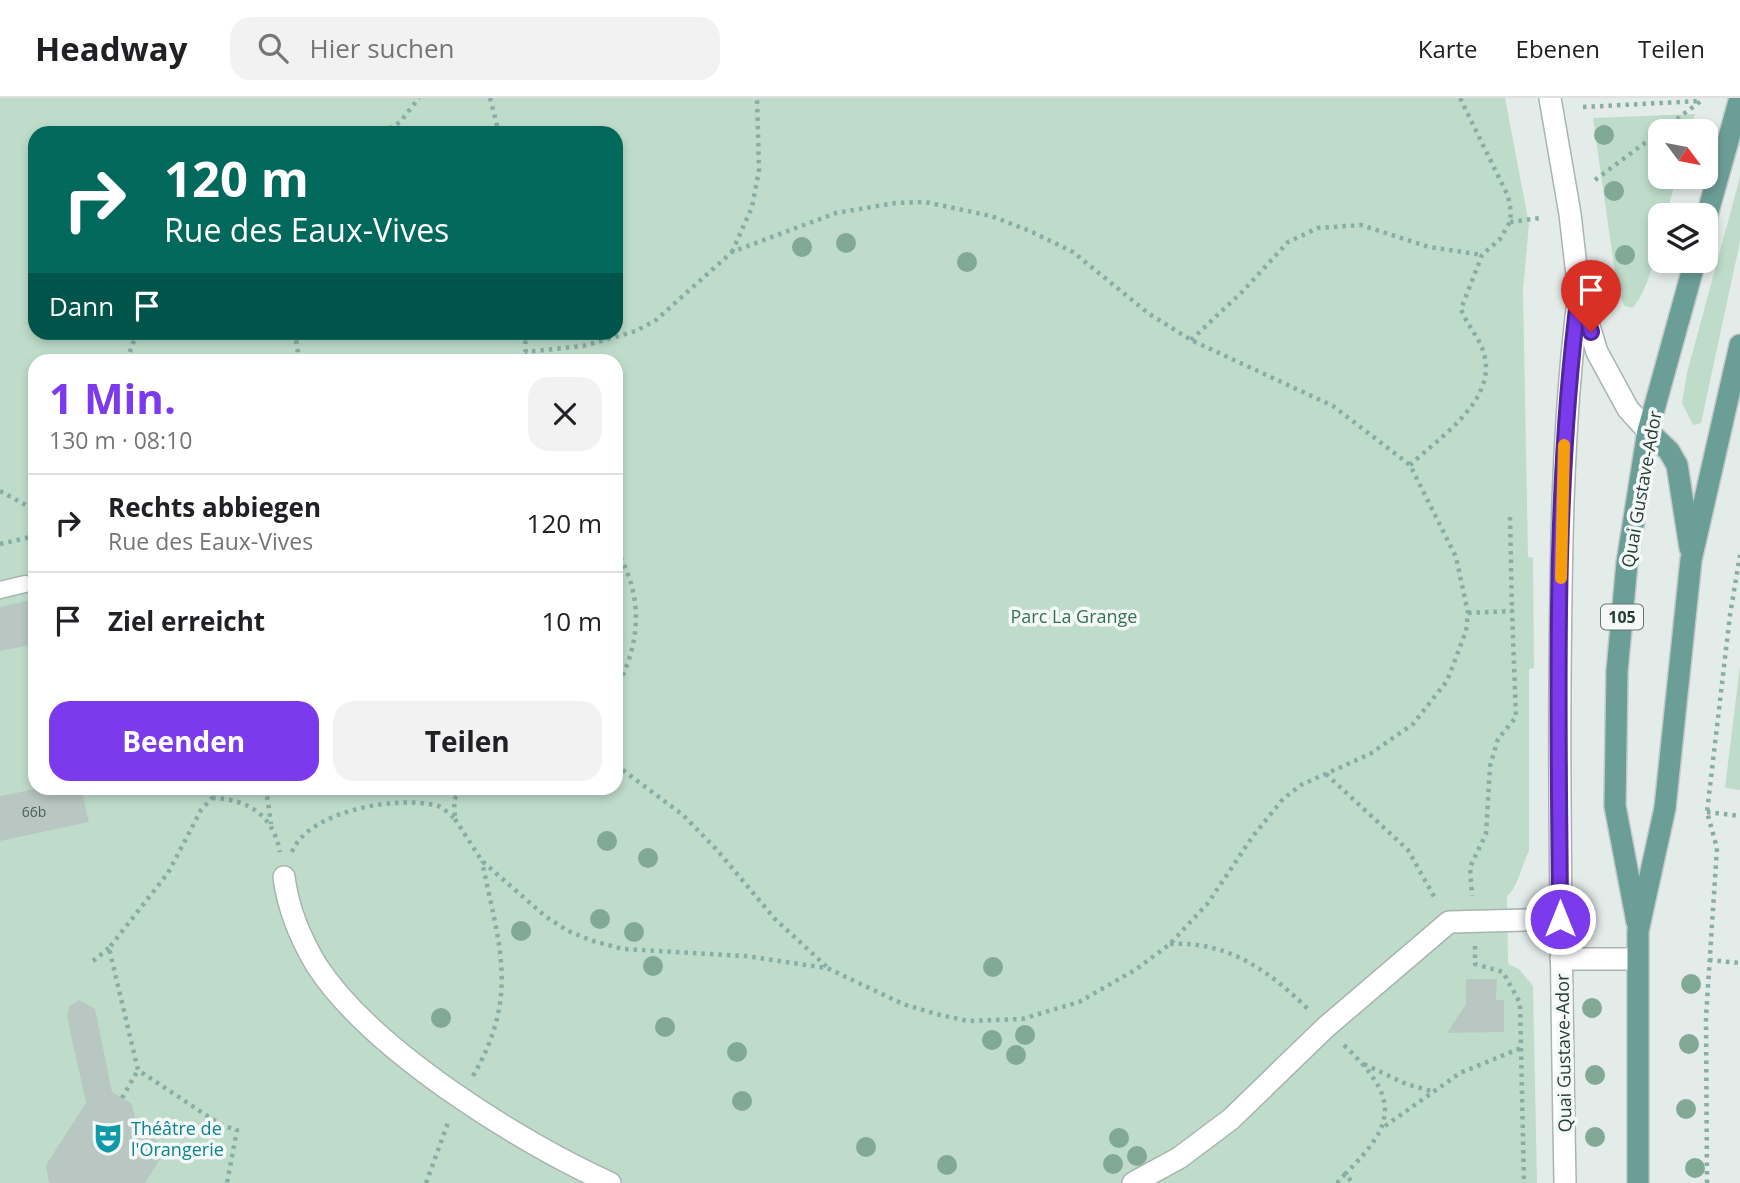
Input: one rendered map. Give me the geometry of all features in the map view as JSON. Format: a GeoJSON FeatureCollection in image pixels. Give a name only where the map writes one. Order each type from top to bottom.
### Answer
{"type":"FeatureCollection","features":[{"type":"Feature","properties":{"kind":"main road"},"geometry":{"type":"LineString","coordinates":[[1710,203],[1740,98]]}},
{"type":"Feature","properties":{"kind":"main road","name":"Quai Gustave-Ador"},"geometry":{"type":"LineString","coordinates":[[1638,930],[1615,806],[1617,697],[1627,563],[1648,431],[1692,273]]}},
{"type":"Feature","properties":{"kind":"main road","name":"Quai Gustave-Ador"},"geometry":{"type":"LineString","coordinates":[[1638,1183],[1638,930],[1665,808],[1691,560],[1740,345]]}},
{"type":"Feature","properties":{"kind":"main road"},"geometry":{"type":"LineString","coordinates":[[1648,431],[1669,451],[1677,465],[1691,560]]}},
{"type":"Feature","properties":{"kind":"street"},"geometry":{"type":"LineString","coordinates":[[1550,98],[1570,214],[1579,293],[1597,352],[1628,409],[1648,431]]}},
{"type":"Feature","properties":{"kind":"street","name":"Quai Gustave-Ador"},"geometry":{"type":"LineString","coordinates":[[1565,1183],[1560,919],[1562,487],[1568,380],[1579,293]]}},
{"type":"Feature","properties":{"kind":"street"},"geometry":{"type":"LineString","coordinates":[[284,877],[288,904],[317,966],[362,1017],[411,1060],[459,1095],[574,1167],[610,1183]]}},
{"type":"Feature","properties":{"kind":"street"},"geometry":{"type":"LineString","coordinates":[[1133,1183],[1179,1158],[1231,1119],[1326,1027],[1449,922],[1474,919],[1560,919]]}},
{"type":"Feature","properties":{"kind":"street"},"geometry":{"type":"LineString","coordinates":[[1561,959],[1637,959]]}},
{"type":"Feature","properties":{"kind":"lane"},"geometry":{"type":"LineString","coordinates":[[0,590],[25,584]]}},
{"type":"Feature","properties":{"kind":"path"},"geometry":{"type":"LineString","coordinates":[[393,126],[400,122],[419,98]]}},
{"type":"Feature","properties":{"kind":"path"},"geometry":{"type":"LineString","coordinates":[[490,98],[497,126]]}},
{"type":"Feature","properties":{"kind":"path"},"geometry":{"type":"LineString","coordinates":[[732,252],[752,207],[759,170],[757,98]]}},
{"type":"Feature","properties":{"kind":"path"},"geometry":{"type":"LineString","coordinates":[[1410,465],[1458,419],[1482,390],[1486,358],[1461,309],[1482,255],[1500,239],[1510,222],[1508,196],[1460,98]]}},
{"type":"Feature","properties":{"kind":"path"},"geometry":{"type":"LineString","coordinates":[[1583,107],[1701,101],[1595,180]]}},
{"type":"Feature","properties":{"kind":"path"},"geometry":{"type":"LineString","coordinates":[[284,877],[293,847],[313,827],[334,817],[373,805],[397,803],[439,807],[455,819],[482,860],[545,916],[568,931],[593,941],[623,949],[746,956],[827,968],[903,1004],[968,1021],[1022,1019],[1079,1002],[1135,970],[1170,944],[1208,903],[1260,825],[1283,799],[1301,785],[1382,747],[1413,724],[1447,681],[1454,666],[1468,613],[1456,557],[1410,465],[1333,406],[1191,340],[1148,313],[1073,252],[1030,230],[962,207],[925,202],[864,207],[823,217],[732,252],[656,320],[623,335]]}},
{"type":"Feature","properties":{"kind":"path"},"geometry":{"type":"LineString","coordinates":[[1510,222],[1540,218]]}},
{"type":"Feature","properties":{"kind":"path"},"geometry":{"type":"LineString","coordinates":[[1191,340],[1242,292],[1288,242],[1318,228],[1340,224],[1361,225],[1429,247],[1482,255]]}},
{"type":"Feature","properties":{"kind":"path"},"geometry":{"type":"LineString","coordinates":[[525,340],[526,352],[583,346],[604,340]]}},
{"type":"Feature","properties":{"kind":"path"},"geometry":{"type":"LineString","coordinates":[[0,491],[28,506]]}},
{"type":"Feature","properties":{"kind":"path"},"geometry":{"type":"LineString","coordinates":[[1510,517],[1516,717],[1498,739],[1490,766],[1486,834],[1470,867],[1475,964],[1503,972],[1520,1003],[1524,1183]]}},
{"type":"Feature","properties":{"kind":"path"},"geometry":{"type":"LineString","coordinates":[[0,544],[28,538]]}},
{"type":"Feature","properties":{"kind":"path"},"geometry":{"type":"LineString","coordinates":[[1707,1183],[1706,1030],[1717,848],[1707,811],[1730,615],[1740,555]]}},
{"type":"Feature","properties":{"kind":"path"},"geometry":{"type":"LineString","coordinates":[[623,566],[633,589],[638,623],[623,672]]}},
{"type":"Feature","properties":{"kind":"path"},"geometry":{"type":"LineString","coordinates":[[1468,613],[1512,611]]}},
{"type":"Feature","properties":{"kind":"path"},"geometry":{"type":"LineString","coordinates":[[623,770],[682,815],[717,850],[775,919],[827,968]]}},
{"type":"Feature","properties":{"kind":"path"},"geometry":{"type":"LineString","coordinates":[[1326,774],[1408,850],[1449,922]]}},
{"type":"Feature","properties":{"kind":"path"},"geometry":{"type":"LineString","coordinates":[[268,795],[271,824],[279,846],[284,877]]}},
{"type":"Feature","properties":{"kind":"path"},"geometry":{"type":"LineString","coordinates":[[455,819],[454,800],[457,795]]}},
{"type":"Feature","properties":{"kind":"path"},"geometry":{"type":"LineString","coordinates":[[93,961],[109,948],[168,873],[201,810],[212,797],[246,803],[271,824]]}},
{"type":"Feature","properties":{"kind":"path"},"geometry":{"type":"LineString","coordinates":[[1707,811],[1740,816]]}},
{"type":"Feature","properties":{"kind":"path"},"geometry":{"type":"LineString","coordinates":[[426,1183],[459,1095],[481,1061],[503,995],[503,966],[482,860]]}},
{"type":"Feature","properties":{"kind":"path"},"geometry":{"type":"LineString","coordinates":[[109,948],[138,1070],[221,1125],[237,1130],[227,1183]]}},
{"type":"Feature","properties":{"kind":"path"},"geometry":{"type":"LineString","coordinates":[[1709,960],[1740,963]]}},
{"type":"Feature","properties":{"kind":"path"},"geometry":{"type":"LineString","coordinates":[[1384,1127],[1460,1073],[1521,1048]]}},
{"type":"Feature","properties":{"kind":"path"},"geometry":{"type":"LineString","coordinates":[[1364,1064],[1406,1084],[1432,1091]]}},
{"type":"Feature","properties":{"kind":"path"},"geometry":{"type":"LineString","coordinates":[[122,1098],[138,1070]]}},
{"type":"Feature","properties":{"kind":"path"},"geometry":{"type":"LineString","coordinates":[[1337,1183],[1345,1174]]}},
{"type":"Feature","properties":{"kind":"green space","name":"Parc La Grange"},"geometry":{"type":"Polygon","coordinates":[[[0,98],[1505,98],[1529,224],[1523,290],[1528,557],[1533,558],[1534,668],[1529,669],[1529,851],[1517,882],[1507,896],[1508,964],[1519,969],[1533,986],[1537,1183],[0,1183],[0,98]]]}},
{"type":"Feature","properties":{"kind":"green space"},"geometry":{"type":"Polygon","coordinates":[[[1695,114],[1694,119],[1648,119],[1648,189],[1674,189],[1669,203],[1648,203],[1648,273],[1650,273],[1644,290],[1632,308],[1625,306],[1618,294],[1593,118],[1695,114]]]}},
{"type":"Feature","properties":{"kind":"green space"},"geometry":{"type":"Polygon","coordinates":[[[1740,177],[1740,242],[1701,423],[1693,425],[1682,403],[1687,373],[1714,273],[1718,273],[1718,258],[1740,177]]]}},
{"type":"Feature","properties":{"kind":"green space"},"geometry":{"type":"Polygon","coordinates":[[[1740,665],[1740,790],[1725,788],[1740,665]]]}},
{"type":"Feature","properties":{"kind":"building"},"geometry":{"type":"Polygon","coordinates":[[[28,601],[28,645],[0,651],[0,607],[28,601]]]}},
{"type":"Feature","properties":{"kind":"building"},"geometry":{"type":"Polygon","coordinates":[[[28,791],[28,795],[83,795],[89,822],[0,841],[0,796],[28,791]]]}},
{"type":"Feature","properties":{"kind":"building"},"geometry":{"type":"Polygon","coordinates":[[[1466,979],[1497,979],[1496,1000],[1504,1000],[1504,1032],[1447,1033],[1466,1004],[1466,979]]]}},
{"type":"Feature","properties":{"kind":"building","name":"Théâtre de l'Orangerie"},"geometry":{"type":"Polygon","coordinates":[[[79,1000],[95,1009],[112,1092],[132,1104],[137,1128],[167,1148],[145,1183],[49,1183],[46,1165],[86,1103],[67,1016],[69,1007],[79,1000]]]}},
{"type":"Feature","properties":{"kind":"slow traffic"},"geometry":{"type":"LineString","coordinates":[[1561,578],[1564,445]]}},
{"type":"Feature","properties":{"kind":"place","name":"Théâtre de l'Orangerie"},"geometry":{"type":"Point","coordinates":[108,1138]}},
{"type":"Feature","properties":{"kind":"route"},"geometry":{"type":"LineString","coordinates":[[1560,919],[1562,487],[1568,380],[1579,293],[1591,332]]}}]}
